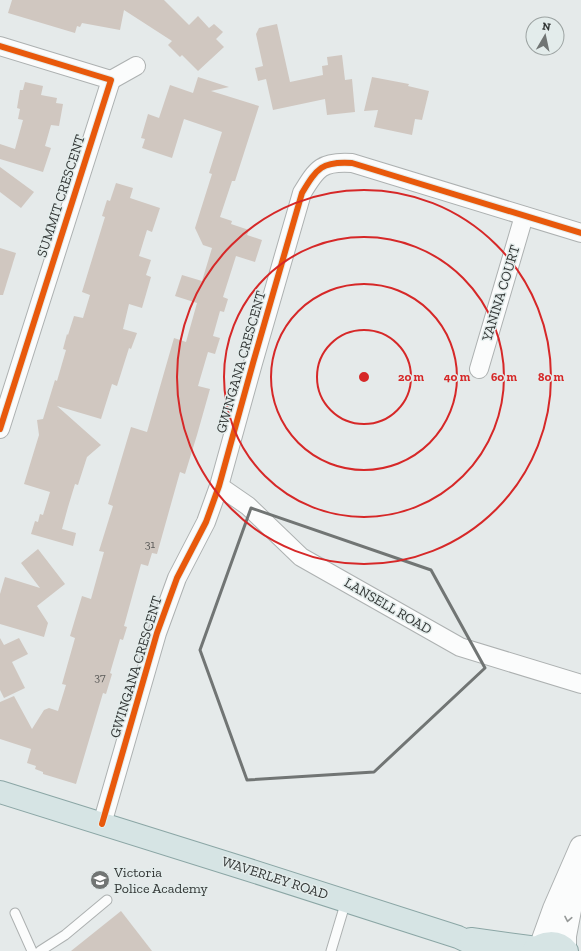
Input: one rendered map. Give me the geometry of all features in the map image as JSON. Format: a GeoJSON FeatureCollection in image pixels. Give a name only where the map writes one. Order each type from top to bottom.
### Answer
{"type":"FeatureCollection","features":[{"type":"Feature","properties":{"kind":"main road","name":"WAVERLEY ROAD"},"geometry":{"type":"LineString","coordinates":[[0,792],[458,937],[488,951]]}},
{"type":"Feature","properties":{"kind":"main road","name":"WAVERLEY ROAD"},"geometry":{"type":"LineString","coordinates":[[458,937],[537,948],[553,943],[566,950]]}},
{"type":"Feature","properties":{"kind":"street"},"geometry":{"type":"LineString","coordinates":[[0,46],[111,80],[136,66]]}},
{"type":"Feature","properties":{"kind":"street","name":"SUMMIT CRESCENT"},"geometry":{"type":"LineString","coordinates":[[0,429],[111,80]]}},
{"type":"Feature","properties":{"kind":"street","name":"GWINGANA CRESCENT"},"geometry":{"type":"LineString","coordinates":[[102,824],[157,633],[176,578],[206,522],[219,486],[250,370],[302,193],[312,176],[322,166],[337,162],[352,163],[581,234]]}},
{"type":"Feature","properties":{"kind":"street","name":"YANINA COURT"},"geometry":{"type":"LineString","coordinates":[[479,369],[524,216]]}},
{"type":"Feature","properties":{"kind":"street","name":"LANSELL ROAD"},"geometry":{"type":"LineString","coordinates":[[219,486],[248,506],[301,557],[460,647],[581,684]]}},
{"type":"Feature","properties":{"kind":"street"},"geometry":{"type":"LineString","coordinates":[[537,948],[581,847]]}},
{"type":"Feature","properties":{"kind":"street"},"geometry":{"type":"LineString","coordinates":[[566,950],[564,936],[581,853]]}},
{"type":"Feature","properties":{"kind":"lane"},"geometry":{"type":"LineString","coordinates":[[40,951],[64,936],[108,900]]}},
{"type":"Feature","properties":{"kind":"lane"},"geometry":{"type":"LineString","coordinates":[[331,951],[346,901]]}},
{"type":"Feature","properties":{"kind":"lane"},"geometry":{"type":"LineString","coordinates":[[15,914],[32,951]]}},
{"type":"Feature","properties":{"kind":"highlighted area"},"geometry":{"type":"Polygon","coordinates":[[[251,508],[431,570],[485,668],[374,772],[247,780],[200,650],[251,508]]]}},
{"type":"Feature","properties":{"kind":"building"},"geometry":{"type":"Polygon","coordinates":[[[12,0],[164,0],[189,25],[198,16],[209,28],[214,24],[223,32],[216,39],[224,47],[198,71],[182,55],[180,57],[168,45],[172,41],[124,10],[120,30],[82,23],[80,27],[77,26],[75,33],[8,13],[12,0]]]}},
{"type":"Feature","properties":{"kind":"building"},"geometry":{"type":"Polygon","coordinates":[[[277,24],[290,82],[323,75],[322,66],[328,65],[327,57],[342,55],[345,80],[352,79],[355,112],[327,115],[325,99],[273,110],[266,79],[258,81],[255,68],[263,66],[256,34],[259,28],[277,24]]]}},
{"type":"Feature","properties":{"kind":"building"},"geometry":{"type":"Polygon","coordinates":[[[198,77],[229,87],[211,91],[259,106],[235,181],[232,181],[220,217],[232,221],[231,224],[249,230],[247,235],[262,240],[255,262],[236,256],[223,297],[228,299],[224,312],[220,311],[213,336],[220,338],[215,354],[208,352],[198,386],[210,389],[197,435],[185,474],[180,472],[157,554],[152,553],[148,566],[141,564],[124,626],[127,627],[123,640],[120,639],[110,673],[112,674],[106,694],[103,693],[76,784],[43,774],[43,772],[35,769],[36,766],[27,763],[31,749],[0,739],[0,702],[14,696],[32,729],[44,710],[49,708],[58,711],[66,685],[62,684],[75,638],[70,636],[82,596],[91,599],[104,552],[99,551],[113,506],[108,504],[131,427],[147,432],[174,338],[186,342],[197,303],[175,296],[182,275],[202,281],[212,248],[203,245],[195,228],[212,174],[209,173],[222,132],[184,119],[172,158],[142,148],[145,139],[141,138],[148,114],[159,118],[170,85],[193,93],[198,77]]]}},
{"type":"Feature","properties":{"kind":"building"},"geometry":{"type":"Polygon","coordinates":[[[372,77],[409,84],[408,86],[429,91],[422,120],[415,119],[412,135],[374,127],[378,110],[364,111],[372,77]]]}},
{"type":"Feature","properties":{"kind":"building"},"geometry":{"type":"Polygon","coordinates":[[[25,82],[43,86],[41,95],[57,98],[56,103],[63,104],[59,126],[51,125],[45,146],[51,148],[43,172],[0,159],[0,144],[15,149],[23,120],[18,119],[20,109],[17,108],[20,90],[23,90],[25,82]]]}},
{"type":"Feature","properties":{"kind":"building"},"geometry":{"type":"Polygon","coordinates":[[[0,167],[34,192],[21,208],[0,192],[0,167]]]}},
{"type":"Feature","properties":{"kind":"building"},"geometry":{"type":"Polygon","coordinates":[[[116,183],[133,188],[130,198],[160,208],[152,232],[147,230],[139,256],[151,260],[146,275],[151,277],[142,308],[129,304],[123,329],[137,333],[131,349],[129,348],[117,386],[112,384],[101,419],[57,406],[101,445],[87,457],[78,485],[75,484],[68,507],[62,529],[76,533],[73,546],[31,534],[35,521],[38,522],[40,514],[43,515],[50,492],[24,484],[39,435],[37,420],[43,419],[55,380],[57,381],[66,350],[63,349],[67,334],[68,335],[74,316],[83,318],[90,295],[82,292],[105,217],[102,216],[107,200],[110,201],[116,183]]]}},
{"type":"Feature","properties":{"kind":"building"},"geometry":{"type":"Polygon","coordinates":[[[0,248],[16,253],[3,295],[0,295],[0,248]]]}},
{"type":"Feature","properties":{"kind":"building"},"geometry":{"type":"Polygon","coordinates":[[[38,549],[65,584],[37,606],[48,623],[44,637],[0,624],[0,594],[5,577],[40,588],[21,563],[38,549]]]}},
{"type":"Feature","properties":{"kind":"building"},"geometry":{"type":"Polygon","coordinates":[[[0,638],[4,645],[19,638],[28,654],[12,662],[25,688],[4,698],[0,690],[0,638]]]}},
{"type":"Feature","properties":{"kind":"building"},"geometry":{"type":"Polygon","coordinates":[[[121,911],[152,951],[71,951],[121,911]]]}},
{"type":"Feature","properties":{"kind":"cycle path"},"geometry":{"type":"LineString","coordinates":[[0,46],[111,80],[0,429]]}},
{"type":"Feature","properties":{"kind":"cycle path"},"geometry":{"type":"LineString","coordinates":[[102,824],[157,633],[177,578],[206,522],[219,486],[302,193],[312,177],[321,168],[327,165],[334,163],[352,163],[581,233]]}},
{"type":"Feature","properties":{"kind":"place","name":"Victoria Police Academy"},"geometry":{"type":"Point","coordinates":[100,880]}}]}
